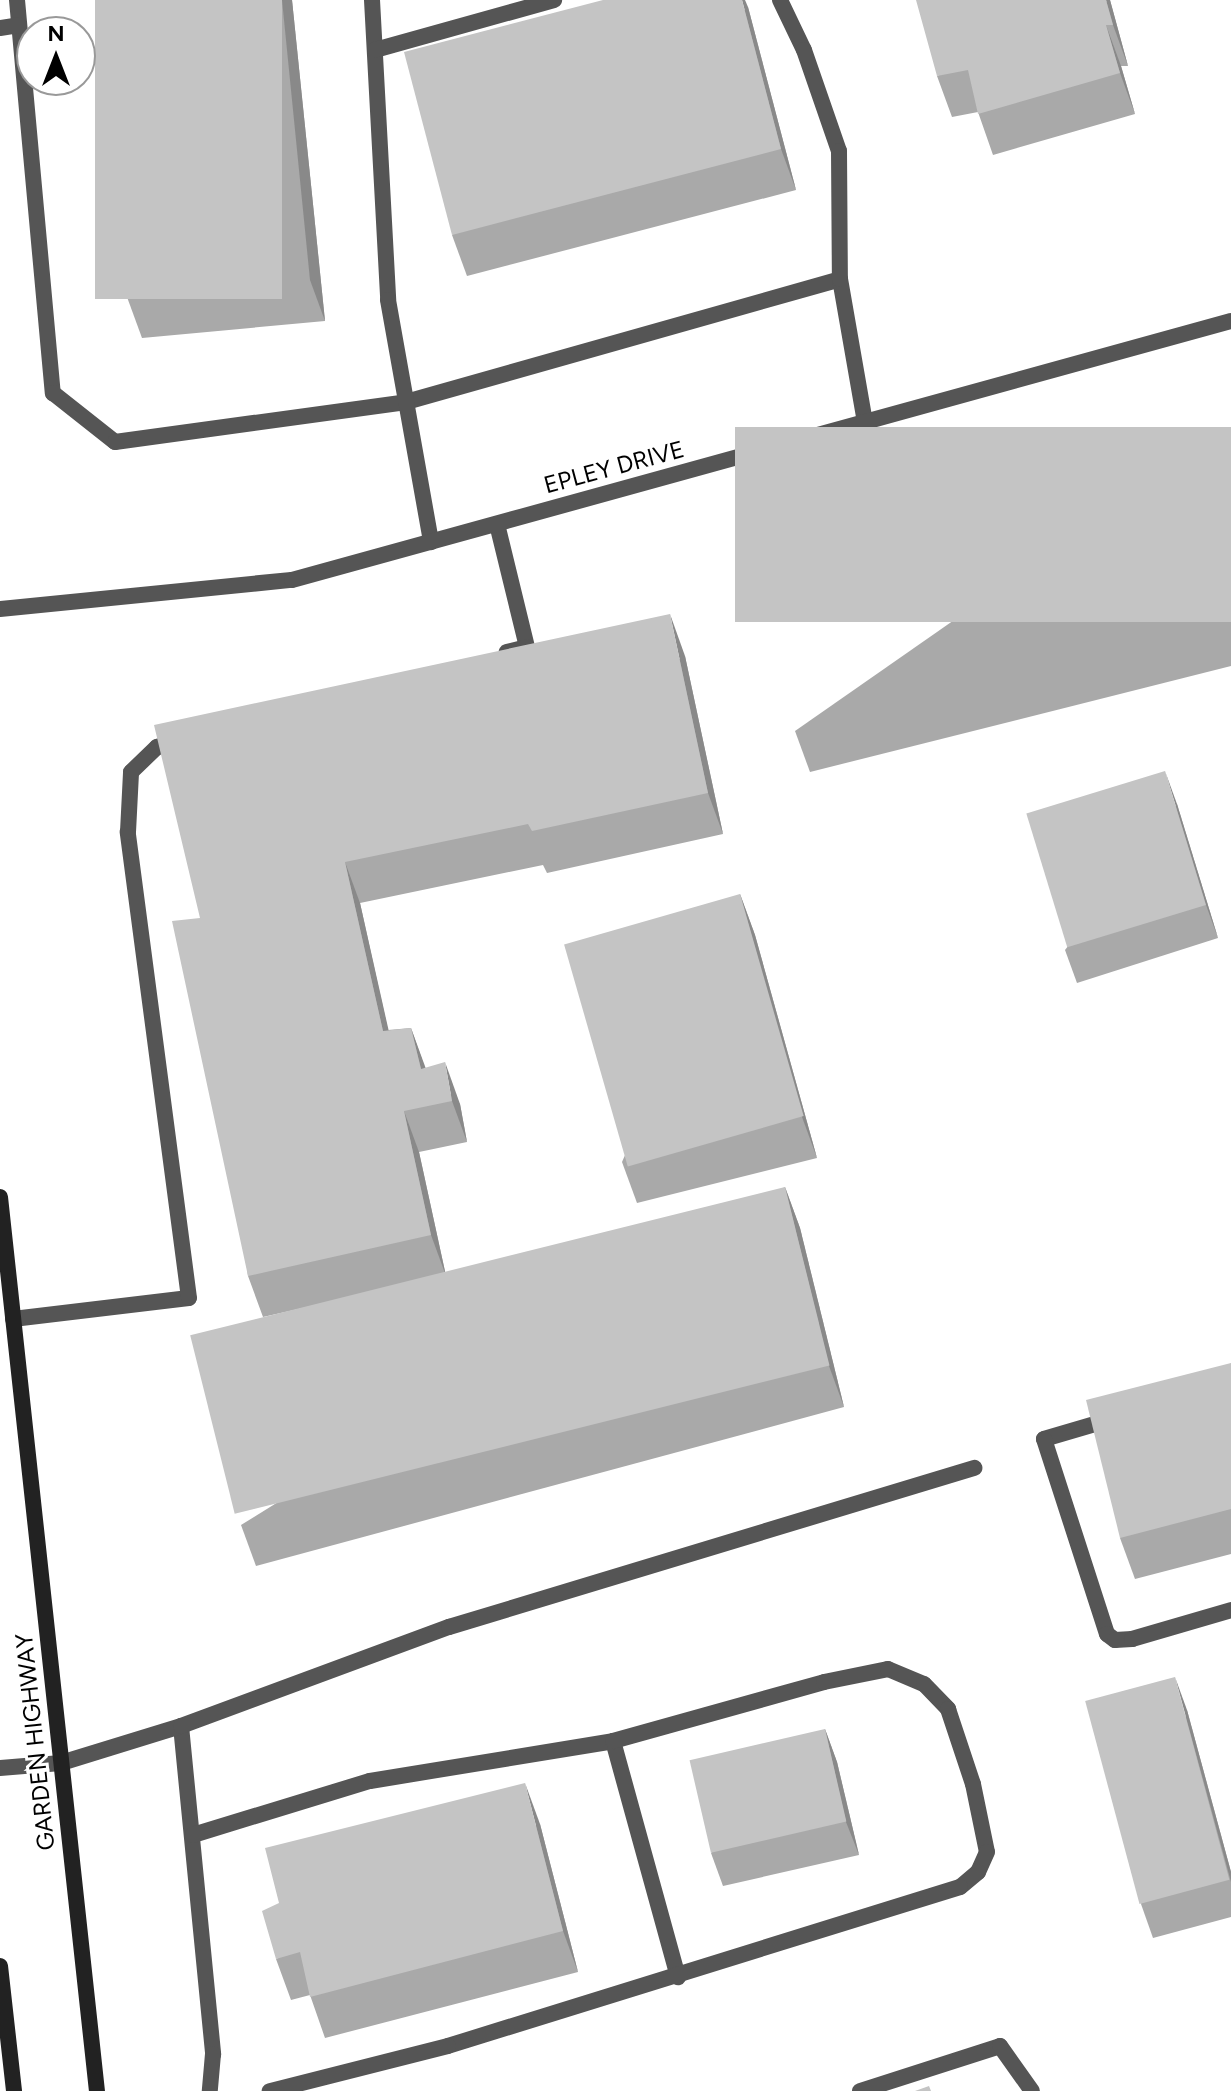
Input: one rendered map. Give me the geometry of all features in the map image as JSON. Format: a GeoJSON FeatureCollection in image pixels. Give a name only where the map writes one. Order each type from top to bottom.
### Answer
{"type":"FeatureCollection","features":[{"type":"Feature","properties":{"kind":"main road","name":"GARDEN HIGHWAY"},"geometry":{"type":"LineString","coordinates":[[0,1197],[97,2091]]}},
{"type":"Feature","properties":{"kind":"main road"},"geometry":{"type":"LineString","coordinates":[[0,1966],[14,2091]]}},
{"type":"Feature","properties":{"kind":"street"},"geometry":{"type":"LineString","coordinates":[[372,0],[388,300],[431,542]]}},
{"type":"Feature","properties":{"kind":"street"},"geometry":{"type":"LineString","coordinates":[[375,50],[554,0]]}},
{"type":"Feature","properties":{"kind":"street"},"geometry":{"type":"LineString","coordinates":[[780,0],[804,50],[839,151],[840,279],[865,422]]}},
{"type":"Feature","properties":{"kind":"street"},"geometry":{"type":"LineString","coordinates":[[26,96],[53,393],[115,442],[406,402],[840,279]]}},
{"type":"Feature","properties":{"kind":"street","name":"EPLEY DRIVE"},"geometry":{"type":"LineString","coordinates":[[0,609],[292,580],[1231,321]]}},
{"type":"Feature","properties":{"kind":"street"},"geometry":{"type":"LineString","coordinates":[[496,655],[527,647],[497,524]]}},
{"type":"Feature","properties":{"kind":"street"},"geometry":{"type":"LineString","coordinates":[[13,1319],[189,1298],[128,832],[131,772],[157,747],[203,734]]}},
{"type":"Feature","properties":{"kind":"street"},"geometry":{"type":"LineString","coordinates":[[1130,1414],[1044,1439],[1107,1634],[1115,1640],[1132,1639],[1231,1610]]}},
{"type":"Feature","properties":{"kind":"street"},"geometry":{"type":"LineString","coordinates":[[0,1768],[61,1763],[181,1726],[449,1627],[974,1468]]}},
{"type":"Feature","properties":{"kind":"street"},"geometry":{"type":"LineString","coordinates":[[193,1835],[370,1781],[613,1741],[824,1682],[888,1669],[924,1684],[948,1709],[973,1784],[987,1852],[978,1872],[960,1887],[448,2046],[270,2091]]}},
{"type":"Feature","properties":{"kind":"street"},"geometry":{"type":"LineString","coordinates":[[181,1726],[213,2054],[210,2091]]}},
{"type":"Feature","properties":{"kind":"street"},"geometry":{"type":"LineString","coordinates":[[613,1741],[678,1977]]}},
{"type":"Feature","properties":{"kind":"street"},"geometry":{"type":"LineString","coordinates":[[860,2091],[1000,2046],[1032,2091]]}},
{"type":"Feature","properties":{"kind":"building"},"geometry":{"type":"Polygon","coordinates":[[[95,0],[282,0],[282,299],[95,299],[95,0]]]}},
{"type":"Feature","properties":{"kind":"building"},"geometry":{"type":"Polygon","coordinates":[[[603,0],[742,0],[781,149],[452,235],[404,52],[603,0]]]}},
{"type":"Feature","properties":{"kind":"building"},"geometry":{"type":"Polygon","coordinates":[[[916,0],[1106,0],[1113,25],[1106,25],[1120,73],[978,114],[968,70],[937,76],[916,0]]]}},
{"type":"Feature","properties":{"kind":"building"},"geometry":{"type":"Polygon","coordinates":[[[735,427],[1231,427],[1231,622],[735,622],[735,427]]]}},
{"type":"Feature","properties":{"kind":"building"},"geometry":{"type":"Polygon","coordinates":[[[670,614],[708,793],[532,831],[528,824],[345,862],[383,1031],[411,1028],[421,1069],[445,1062],[452,1101],[404,1111],[431,1235],[248,1276],[172,921],[200,918],[154,725],[670,614]]]}},
{"type":"Feature","properties":{"kind":"building"},"geometry":{"type":"Polygon","coordinates":[[[1165,771],[1206,905],[1067,947],[1026,813],[1165,771]]]}},
{"type":"Feature","properties":{"kind":"building"},"geometry":{"type":"Polygon","coordinates":[[[740,894],[804,1116],[628,1166],[564,944],[740,894]]]}},
{"type":"Feature","properties":{"kind":"building"},"geometry":{"type":"Polygon","coordinates":[[[785,1187],[830,1366],[235,1514],[190,1335],[785,1187]]]}},
{"type":"Feature","properties":{"kind":"building"},"geometry":{"type":"Polygon","coordinates":[[[1231,1363],[1231,1509],[1120,1538],[1086,1400],[1231,1363]]]}},
{"type":"Feature","properties":{"kind":"building"},"geometry":{"type":"Polygon","coordinates":[[[1175,1677],[1229,1880],[1140,1904],[1085,1701],[1175,1677]]]}},
{"type":"Feature","properties":{"kind":"building"},"geometry":{"type":"Polygon","coordinates":[[[825,1729],[846,1822],[711,1853],[690,1760],[825,1729]]]}},
{"type":"Feature","properties":{"kind":"building"},"geometry":{"type":"Polygon","coordinates":[[[525,1783],[563,1931],[310,1997],[300,1952],[276,1959],[262,1911],[279,1903],[265,1848],[525,1783]]]}}]}
